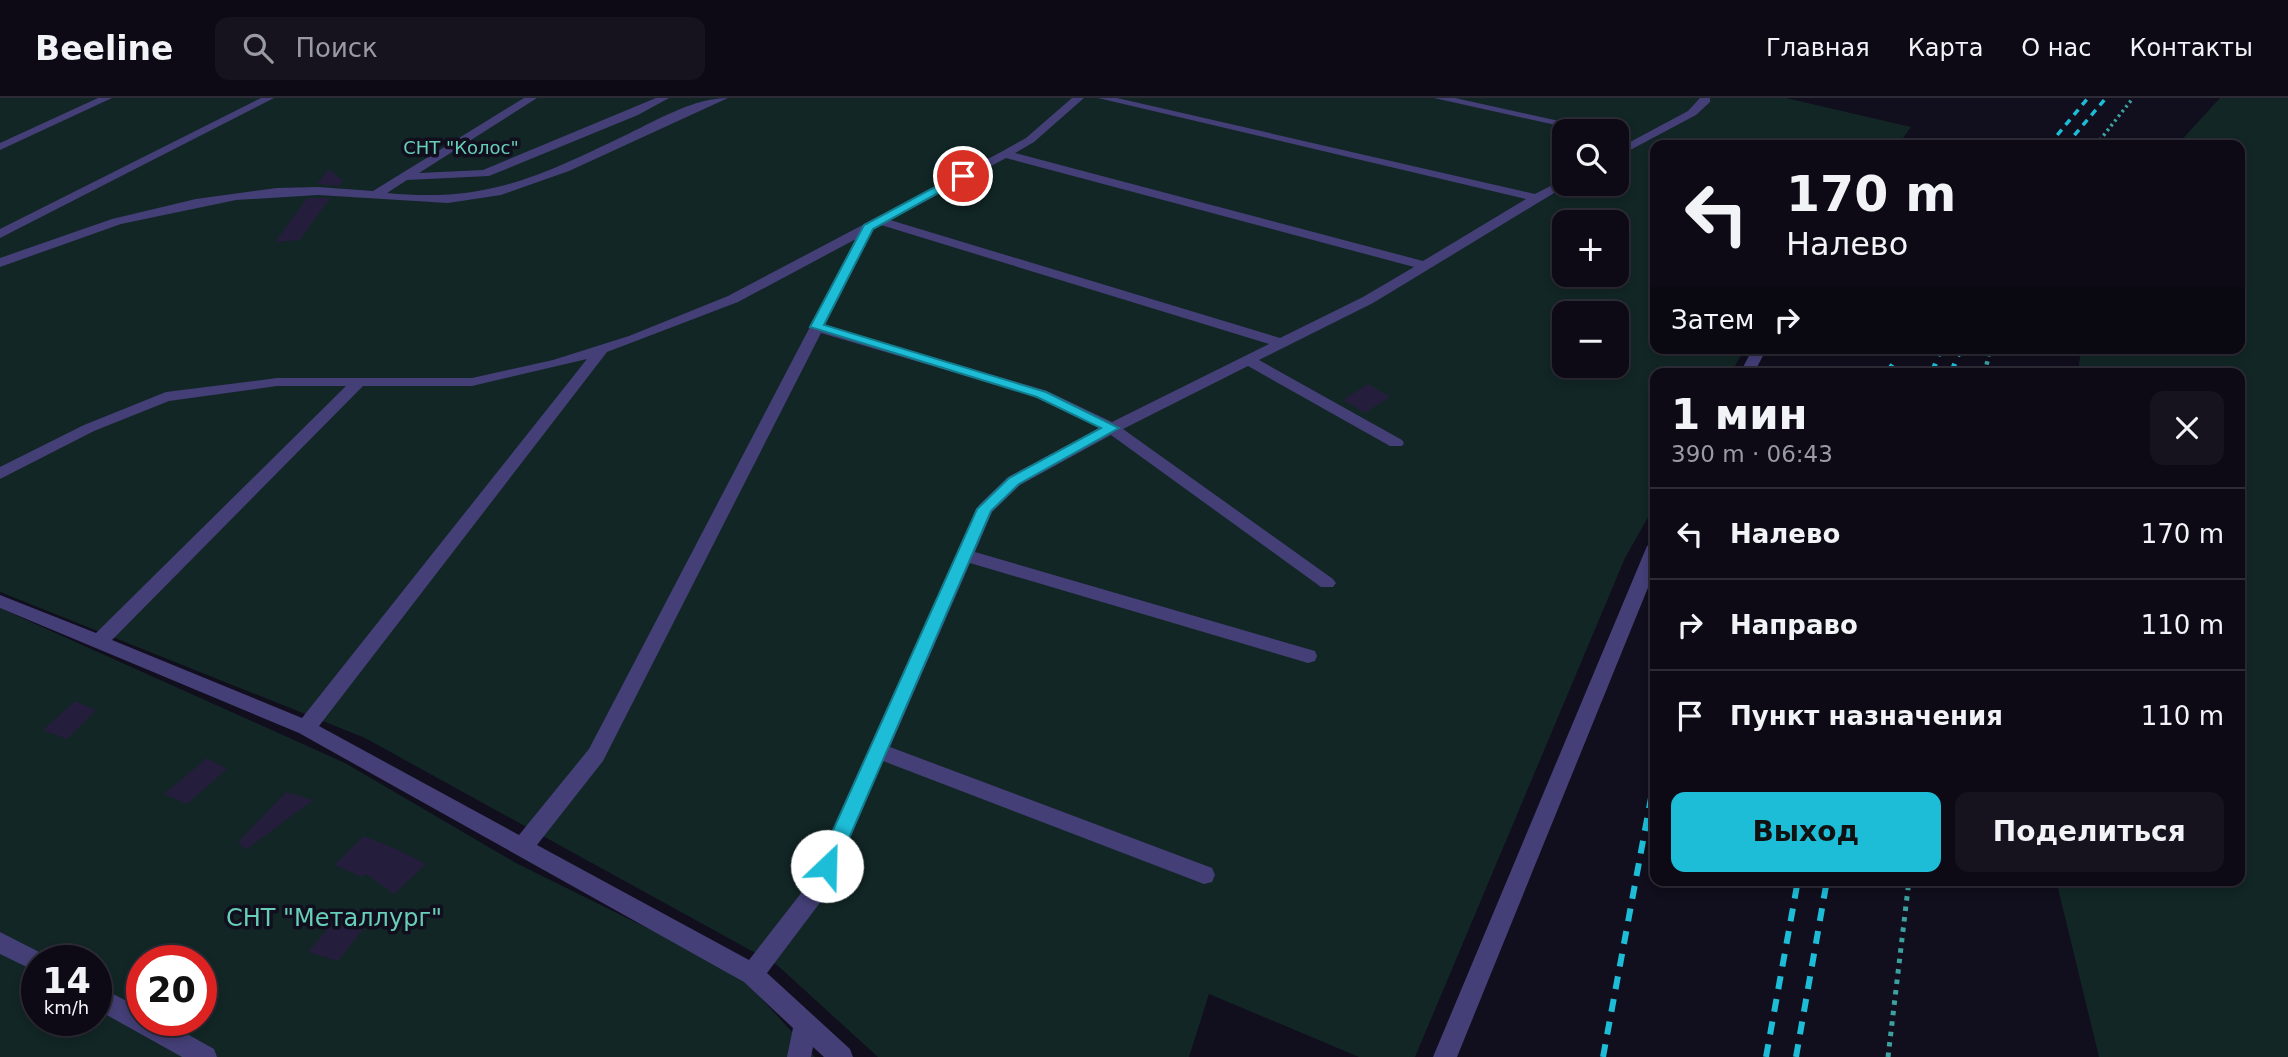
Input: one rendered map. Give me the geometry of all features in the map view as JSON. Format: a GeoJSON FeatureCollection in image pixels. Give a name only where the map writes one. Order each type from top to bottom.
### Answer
{"type":"FeatureCollection","features":[{"type":"Feature","properties":{"kind":"street"},"geometry":{"type":"LineString","coordinates":[[0,147],[107,98]]}},
{"type":"Feature","properties":{"kind":"street"},"geometry":{"type":"LineString","coordinates":[[0,234],[269,98]]}},
{"type":"Feature","properties":{"kind":"street"},"geometry":{"type":"LineString","coordinates":[[375,195],[532,98]]}},
{"type":"Feature","properties":{"kind":"street"},"geometry":{"type":"LineString","coordinates":[[404,177],[485,173],[634,113],[664,98]]}},
{"type":"Feature","properties":{"kind":"street"},"geometry":{"type":"LineString","coordinates":[[0,263],[141,213],[255,192],[322,191],[410,200],[466,198],[520,186],[555,174],[691,108],[723,98]]}},
{"type":"Feature","properties":{"kind":"street"},"geometry":{"type":"LineString","coordinates":[[0,474],[89,428],[166,397],[278,382],[472,382],[556,364],[602,349],[733,299],[1030,140],[1079,98]]}},
{"type":"Feature","properties":{"kind":"street"},"geometry":{"type":"LineString","coordinates":[[1103,98],[1536,198]]}},
{"type":"Feature","properties":{"kind":"street"},"geometry":{"type":"LineString","coordinates":[[1439,98],[1552,121]]}},
{"type":"Feature","properties":{"kind":"street"},"geometry":{"type":"LineString","coordinates":[[1629,147],[1692,113],[1705,102],[1705,98]]}},
{"type":"Feature","properties":{"kind":"street"},"geometry":{"type":"LineString","coordinates":[[1629,137],[1642,140]]}},
{"type":"Feature","properties":{"kind":"street"},"geometry":{"type":"LineString","coordinates":[[1005,154],[1425,266]]}},
{"type":"Feature","properties":{"kind":"street"},"geometry":{"type":"LineString","coordinates":[[752,974],[817,889],[985,509],[1014,481],[1112,428],[1368,300],[1552,189]]}},
{"type":"Feature","properties":{"kind":"street"},"geometry":{"type":"LineString","coordinates":[[522,847],[596,755],[816,327],[874,224]]}},
{"type":"Feature","properties":{"kind":"street"},"geometry":{"type":"LineString","coordinates":[[874,224],[1281,344]]}},
{"type":"Feature","properties":{"kind":"street"},"geometry":{"type":"LineString","coordinates":[[816,327],[1042,394],[1112,428],[1327,583]]}},
{"type":"Feature","properties":{"kind":"street"},"geometry":{"type":"LineString","coordinates":[[306,727],[602,349]]}},
{"type":"Feature","properties":{"kind":"street"},"geometry":{"type":"LineString","coordinates":[[1248,360],[1396,443]]}},
{"type":"Feature","properties":{"kind":"street"},"geometry":{"type":"LineString","coordinates":[[99,642],[359,382]]}},
{"type":"Feature","properties":{"kind":"street"},"geometry":{"type":"LineString","coordinates":[[965,555],[1308,656]]}},
{"type":"Feature","properties":{"kind":"street"},"geometry":{"type":"LineString","coordinates":[[1445,1057],[1650,561]]}},
{"type":"Feature","properties":{"kind":"street"},"geometry":{"type":"LineString","coordinates":[[0,601],[306,727],[752,974],[841,1057]]}},
{"type":"Feature","properties":{"kind":"street"},"geometry":{"type":"LineString","coordinates":[[878,751],[1204,875]]}},
{"type":"Feature","properties":{"kind":"street"},"geometry":{"type":"LineString","coordinates":[[0,942],[21,953]]}},
{"type":"Feature","properties":{"kind":"street"},"geometry":{"type":"LineString","coordinates":[[112,1005],[205,1057]]}},
{"type":"Feature","properties":{"kind":"street"},"geometry":{"type":"LineString","coordinates":[[799,1057],[806,1024]]}},
{"type":"Feature","properties":{"kind":"path"},"geometry":{"type":"LineString","coordinates":[[2100,140],[2133,98]]}},
{"type":"Feature","properties":{"kind":"path"},"geometry":{"type":"LineString","coordinates":[[1888,1057],[1908,886]]}},
{"type":"Feature","properties":{"kind":"green space","name":"СНТ \"Колос\""},"geometry":{"type":"Polygon","coordinates":[[[0,98],[1786,98],[1911,127],[1902,140],[1650,140],[1650,354],[1742,354],[1734,368],[1650,368],[1650,514],[1625,558],[1415,1057],[1359,1057],[1209,994],[1189,1057],[878,1057],[777,965],[365,738],[0,592],[0,98]]]}},
{"type":"Feature","properties":{"kind":"green space"},"geometry":{"type":"Polygon","coordinates":[[[2220,98],[2288,98],[2288,1057],[2099,1057],[2057,886],[2245,886],[2245,368],[2079,368],[2080,354],[2245,354],[2245,140],[2182,140],[2220,98]]]}},
{"type":"Feature","properties":{"kind":"green space","name":"СНТ \"Металлург\""},"geometry":{"type":"Polygon","coordinates":[[[0,608],[345,763],[516,863],[738,973],[815,1057],[0,1057],[0,608]]]}},
{"type":"Feature","properties":{"kind":"building"},"geometry":{"type":"Polygon","coordinates":[[[328,169],[343,180],[339,186],[317,184],[328,169]]]}},
{"type":"Feature","properties":{"kind":"building"},"geometry":{"type":"Polygon","coordinates":[[[307,198],[330,198],[300,240],[275,242],[307,198]]]}},
{"type":"Feature","properties":{"kind":"building"},"geometry":{"type":"Polygon","coordinates":[[[1368,384],[1390,397],[1365,413],[1343,400],[1368,384]]]}},
{"type":"Feature","properties":{"kind":"building"},"geometry":{"type":"Polygon","coordinates":[[[75,701],[96,710],[67,739],[43,730],[75,701]]]}},
{"type":"Feature","properties":{"kind":"building"},"geometry":{"type":"Polygon","coordinates":[[[207,758],[227,769],[187,804],[164,794],[207,758]]]}},
{"type":"Feature","properties":{"kind":"building"},"geometry":{"type":"Polygon","coordinates":[[[286,792],[313,800],[246,850],[238,842],[286,792]]]}},
{"type":"Feature","properties":{"kind":"building"},"geometry":{"type":"Polygon","coordinates":[[[364,836],[426,864],[394,894],[366,874],[362,877],[334,865],[364,836]]]}},
{"type":"Feature","properties":{"kind":"building"},"geometry":{"type":"Polygon","coordinates":[[[340,914],[368,923],[338,961],[308,952],[340,914]]]}},
{"type":"Feature","properties":{"kind":"railway"},"geometry":{"type":"LineString","coordinates":[[2053,140],[2088,98]]}},
{"type":"Feature","properties":{"kind":"railway"},"geometry":{"type":"LineString","coordinates":[[2070,140],[2106,98]]}},
{"type":"Feature","properties":{"kind":"railway"},"geometry":{"type":"LineString","coordinates":[[1934,368],[1939,354]]}},
{"type":"Feature","properties":{"kind":"railway"},"geometry":{"type":"LineString","coordinates":[[1953,368],[1959,354]]}},
{"type":"Feature","properties":{"kind":"railway"},"geometry":{"type":"LineString","coordinates":[[1890,368],[1895,361]]}},
{"type":"Feature","properties":{"kind":"railway"},"geometry":{"type":"LineString","coordinates":[[1603,1057],[1650,803]]}},
{"type":"Feature","properties":{"kind":"railway"},"geometry":{"type":"LineString","coordinates":[[1766,1057],[1797,886]]}},
{"type":"Feature","properties":{"kind":"railway"},"geometry":{"type":"LineString","coordinates":[[1796,1057],[1826,886]]}},
{"type":"Feature","properties":{"kind":"route"},"geometry":{"type":"LineString","coordinates":[[827,866],[985,509],[1014,481],[1112,428],[1042,394],[816,327],[868,227],[963,176]]}}]}
